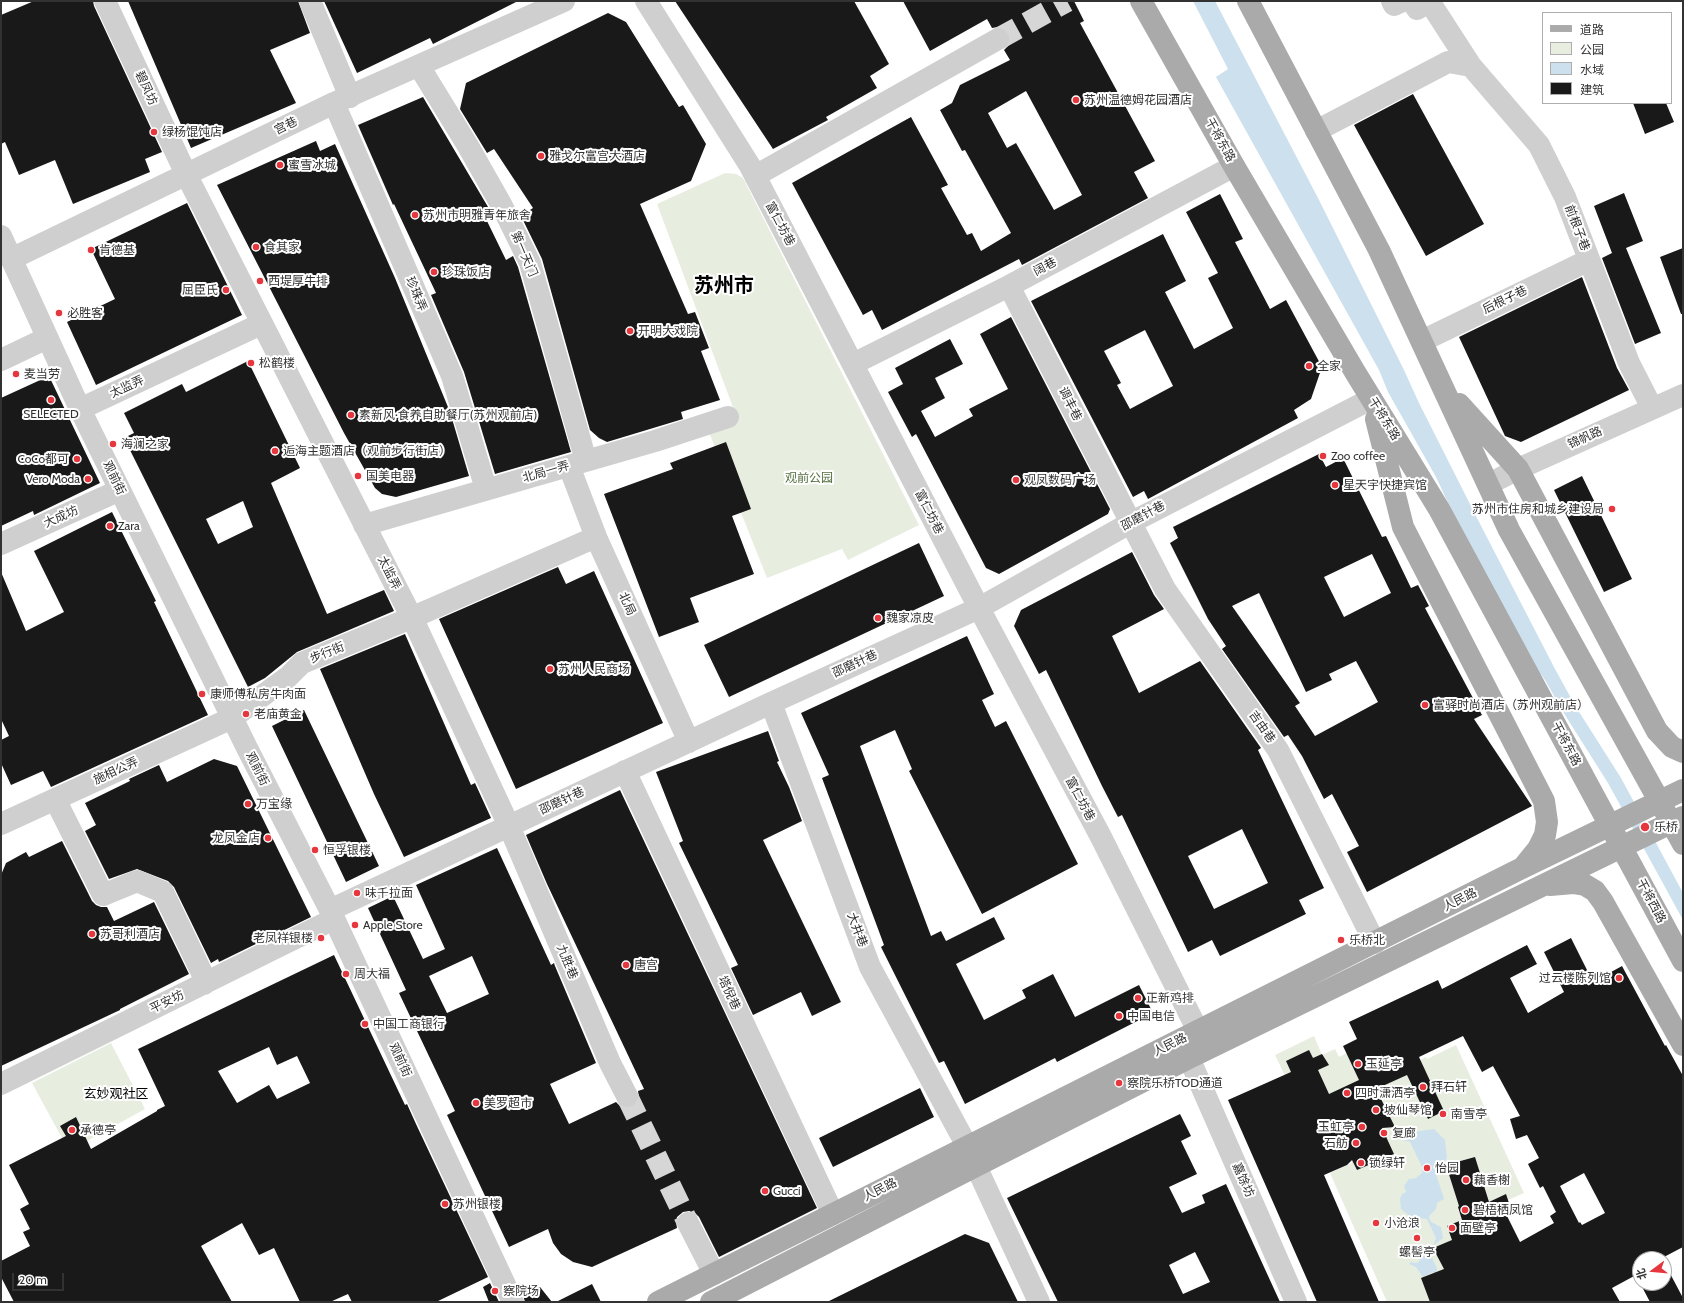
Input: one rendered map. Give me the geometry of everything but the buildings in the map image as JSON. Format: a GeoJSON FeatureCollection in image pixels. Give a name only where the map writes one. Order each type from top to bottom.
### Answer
{"type":"FeatureCollection","features":[{"type":"Feature","properties":{"kind":"main road","name":"干将东路"},"geometry":{"type":"LineString","coordinates":[[1142,1],[1234,166],[1371,399],[1440,509],[1618,842]]}},
{"type":"Feature","properties":{"kind":"main road"},"geometry":{"type":"LineString","coordinates":[[1248,1],[1379,250],[1510,530],[1676,817],[1683,844]]}},
{"type":"Feature","properties":{"kind":"main road"},"geometry":{"type":"LineString","coordinates":[[1444,388],[1518,469],[1657,731],[1672,747],[1683,752]]}},
{"type":"Feature","properties":{"kind":"main road"},"geometry":{"type":"LineString","coordinates":[[1371,399],[1403,527],[1544,802],[1547,822],[1543,841],[1533,856],[1520,869]]}},
{"type":"Feature","properties":{"kind":"main road","name":"人民路"},"geometry":{"type":"LineString","coordinates":[[658,1302],[1520,869],[1683,790]]}},
{"type":"Feature","properties":{"kind":"main road","name":"人民路"},"geometry":{"type":"LineString","coordinates":[[711,1302],[1189,1058],[1596,860],[1676,817]]}},
{"type":"Feature","properties":{"kind":"main road","name":"干将西路"},"geometry":{"type":"LineString","coordinates":[[1618,842],[1683,961]]}},
{"type":"Feature","properties":{"kind":"main road"},"geometry":{"type":"LineString","coordinates":[[1539,887],[1573,883],[1585,885],[1595,891],[1604,902],[1683,1045]]}},
{"type":"Feature","properties":{"kind":"street","name":"碧凤坊"},"geometry":{"type":"LineString","coordinates":[[105,1],[186,174]]}},
{"type":"Feature","properties":{"kind":"street","name":"珍珠弄"},"geometry":{"type":"LineString","coordinates":[[310,1],[342,100],[452,376],[486,490]]}},
{"type":"Feature","properties":{"kind":"street","name":"宫巷"},"geometry":{"type":"LineString","coordinates":[[11,259],[342,100],[564,1]]}},
{"type":"Feature","properties":{"kind":"street","name":"富仁坊巷"},"geometry":{"type":"LineString","coordinates":[[646,1],[755,176],[979,608],[1101,837],[1198,1031]]}},
{"type":"Feature","properties":{"kind":"street"},"geometry":{"type":"LineString","coordinates":[[1392,1],[1394,5],[1403,1]]}},
{"type":"Feature","properties":{"kind":"street","name":"前根子巷"},"geometry":{"type":"LineString","coordinates":[[1412,1],[1417,9],[1429,1],[1471,66],[1539,145],[1565,197],[1629,363],[1652,408]]}},
{"type":"Feature","properties":{"kind":"street"},"geometry":{"type":"LineString","coordinates":[[755,176],[998,39]]}},
{"type":"Feature","properties":{"kind":"street"},"geometry":{"type":"LineString","coordinates":[[1316,132],[1448,62],[1471,66]]}},
{"type":"Feature","properties":{"kind":"street","name":"第一天门"},"geometry":{"type":"LineString","coordinates":[[419,66],[468,146],[502,206],[530,263],[577,463]]}},
{"type":"Feature","properties":{"kind":"street","name":"阔巷"},"geometry":{"type":"LineString","coordinates":[[853,364],[1009,286],[1234,166]]}},
{"type":"Feature","properties":{"kind":"street","name":"太监弄"},"geometry":{"type":"LineString","coordinates":[[186,174],[261,324],[412,618],[509,826]]}},
{"type":"Feature","properties":{"kind":"street","name":"观前街"},"geometry":{"type":"LineString","coordinates":[[1,236],[80,409],[232,718],[332,914],[512,1302]]}},
{"type":"Feature","properties":{"kind":"street","name":"后根子巷"},"geometry":{"type":"LineString","coordinates":[[1422,341],[1589,260]]}},
{"type":"Feature","properties":{"kind":"street","name":"调丰巷"},"geometry":{"type":"LineString","coordinates":[[1009,286],[1130,523]]}},
{"type":"Feature","properties":{"kind":"street","name":"太监弄"},"geometry":{"type":"LineString","coordinates":[[80,409],[261,324]]}},
{"type":"Feature","properties":{"kind":"street"},"geometry":{"type":"LineString","coordinates":[[1,360],[47,338]]}},
{"type":"Feature","properties":{"kind":"street","name":"锦帆路"},"geometry":{"type":"LineString","coordinates":[[1489,484],[1518,469],[1683,395]]}},
{"type":"Feature","properties":{"kind":"street","name":"邵磨针巷"},"geometry":{"type":"LineString","coordinates":[[332,914],[509,826],[771,703],[979,608],[1130,523],[1371,399]]}},
{"type":"Feature","properties":{"kind":"street","name":"北局一弄"},"geometry":{"type":"LineString","coordinates":[[364,525],[655,441],[728,417]]}},
{"type":"Feature","properties":{"kind":"street","name":"北局"},"geometry":{"type":"LineString","coordinates":[[577,463],[596,537],[689,742]]}},
{"type":"Feature","properties":{"kind":"street","name":"大成坊"},"geometry":{"type":"LineString","coordinates":[[1,544],[120,490]]}},
{"type":"Feature","properties":{"kind":"street","name":"吉由巷"},"geometry":{"type":"LineString","coordinates":[[1130,523],[1165,590],[1278,750],[1375,943]]}},
{"type":"Feature","properties":{"kind":"street","name":"步行街"},"geometry":{"type":"LineString","coordinates":[[232,718],[288,677],[302,663],[412,618],[596,537]]}},
{"type":"Feature","properties":{"kind":"street","name":"大井巷"},"geometry":{"type":"LineString","coordinates":[[771,703],[870,967],[967,1146]]}},
{"type":"Feature","properties":{"kind":"street","name":"施相公弄"},"geometry":{"type":"LineString","coordinates":[[1,824],[232,718]]}},
{"type":"Feature","properties":{"kind":"street","name":"塔倪巷"},"geometry":{"type":"LineString","coordinates":[[625,772],[833,1214]]}},
{"type":"Feature","properties":{"kind":"street"},"geometry":{"type":"LineString","coordinates":[[55,799],[103,895],[137,881],[163,892],[202,973],[204,984]]}},
{"type":"Feature","properties":{"kind":"street","name":"九胜巷"},"geometry":{"type":"LineString","coordinates":[[509,826],[610,1063],[628,1096]]}},
{"type":"Feature","properties":{"kind":"street","name":"平安坊"},"geometry":{"type":"LineString","coordinates":[[1,1084],[204,984],[332,914]]}},
{"type":"Feature","properties":{"kind":"street","name":"嘉馀坊"},"geometry":{"type":"LineString","coordinates":[[1189,1058],[1296,1302]]}},
{"type":"Feature","properties":{"kind":"street"},"geometry":{"type":"LineString","coordinates":[[976,1166],[1039,1302]]}},
{"type":"Feature","properties":{"kind":"street"},"geometry":{"type":"LineString","coordinates":[[688,1223],[714,1274]]}},
{"type":"Feature","properties":{"kind":"green space","name":"观前公园"},"geometry":{"type":"Polygon","coordinates":[[[725,173],[736,174],[743,178],[919,525],[848,560],[842,549],[767,578],[708,430],[737,418],[657,204],[725,173]]]}},
{"type":"Feature","properties":{"kind":"green space","name":"怡园"},"geometry":{"type":"Polygon","coordinates":[[[1314,1036],[1322,1055],[1335,1049],[1339,1057],[1355,1049],[1395,1073],[1426,1057],[1427,1059],[1456,1045],[1524,1193],[1508,1200],[1510,1206],[1474,1227],[1462,1302],[1387,1302],[1330,1173],[1352,1163],[1342,1140],[1305,1117],[1275,1055],[1314,1036]]]}},
{"type":"Feature","properties":{"kind":"green space"},"geometry":{"type":"Polygon","coordinates":[[[111,1043],[145,1109],[69,1151],[32,1083],[111,1043]]]}},
{"type":"Feature","properties":{"kind":"water"},"geometry":{"type":"Polygon","coordinates":[[[1193,1],[1215,1],[1318,198],[1419,403],[1555,669],[1576,707],[1621,778],[1683,893],[1683,920],[1608,783],[1565,715],[1545,680],[1529,658],[1471,552],[1436,477],[1388,392],[1379,370],[1216,77],[1228,69],[1193,1]]]}},
{"type":"Feature","properties":{"kind":"water"},"geometry":{"type":"Polygon","coordinates":[[[1434,1129],[1445,1140],[1447,1158],[1445,1161],[1446,1164],[1442,1168],[1442,1172],[1436,1174],[1444,1199],[1437,1203],[1436,1209],[1429,1218],[1431,1222],[1441,1227],[1443,1238],[1435,1244],[1431,1256],[1437,1268],[1436,1275],[1433,1272],[1423,1277],[1416,1267],[1409,1264],[1411,1262],[1419,1262],[1420,1257],[1432,1249],[1436,1238],[1427,1219],[1411,1217],[1401,1209],[1400,1199],[1402,1194],[1406,1192],[1404,1186],[1409,1179],[1416,1178],[1422,1173],[1422,1167],[1410,1142],[1399,1139],[1398,1137],[1405,1133],[1434,1129]]]}},
{"type":"Feature","properties":{"kind":"tunnel"},"geometry":{"type":"LineString","coordinates":[[998,39],[1067,1]]}},
{"type":"Feature","properties":{"kind":"tunnel"},"geometry":{"type":"LineString","coordinates":[[627,1096],[688,1223]]}},
{"type":"Feature","properties":{"kind":"place","name":"苏州温德姆花园酒店"},"geometry":{"type":"Point","coordinates":[1076,100]}},
{"type":"Feature","properties":{"kind":"place","name":"绿杨馄饨店"},"geometry":{"type":"Point","coordinates":[154,132]}},
{"type":"Feature","properties":{"kind":"place","name":"雅戈尔富宫大酒店"},"geometry":{"type":"Point","coordinates":[541,156]}},
{"type":"Feature","properties":{"kind":"place","name":"蜜雪冰城"},"geometry":{"type":"Point","coordinates":[280,165]}},
{"type":"Feature","properties":{"kind":"place","name":"苏州市明雅青年旅舍"},"geometry":{"type":"Point","coordinates":[415,215]}},
{"type":"Feature","properties":{"kind":"place","name":"食其家"},"geometry":{"type":"Point","coordinates":[256,247]}},
{"type":"Feature","properties":{"kind":"place","name":"肯德基"},"geometry":{"type":"Point","coordinates":[91,250]}},
{"type":"Feature","properties":{"kind":"place","name":"珍珠饭店"},"geometry":{"type":"Point","coordinates":[434,272]}},
{"type":"Feature","properties":{"kind":"place","name":"西堤厚牛排"},"geometry":{"type":"Point","coordinates":[260,281]}},
{"type":"Feature","properties":{"kind":"place","name":"屈臣氏"},"geometry":{"type":"Point","coordinates":[226,290]}},
{"type":"Feature","properties":{"kind":"place","name":"必胜客"},"geometry":{"type":"Point","coordinates":[59,313]}},
{"type":"Feature","properties":{"kind":"place","name":"开明大戏院"},"geometry":{"type":"Point","coordinates":[630,331]}},
{"type":"Feature","properties":{"kind":"place","name":"松鹤楼"},"geometry":{"type":"Point","coordinates":[251,363]}},
{"type":"Feature","properties":{"kind":"place","name":"全家"},"geometry":{"type":"Point","coordinates":[1309,366]}},
{"type":"Feature","properties":{"kind":"place","name":"麦当劳"},"geometry":{"type":"Point","coordinates":[16,374]}},
{"type":"Feature","properties":{"kind":"place","name":"SELECTED"},"geometry":{"type":"Point","coordinates":[51,400]}},
{"type":"Feature","properties":{"kind":"place","name":"素新风·食养自助餐厅(苏州观前店)"},"geometry":{"type":"Point","coordinates":[351,415]}},
{"type":"Feature","properties":{"kind":"place","name":"海澜之家"},"geometry":{"type":"Point","coordinates":[113,444]}},
{"type":"Feature","properties":{"kind":"place","name":"逅海主题酒店（观前步行街店）"},"geometry":{"type":"Point","coordinates":[275,451]}},
{"type":"Feature","properties":{"kind":"place","name":"Zoo coffee"},"geometry":{"type":"Point","coordinates":[1323,456]}},
{"type":"Feature","properties":{"kind":"place","name":"CoCo都可"},"geometry":{"type":"Point","coordinates":[77,459]}},
{"type":"Feature","properties":{"kind":"place","name":"国美电器"},"geometry":{"type":"Point","coordinates":[358,476]}},
{"type":"Feature","properties":{"kind":"place","name":"Vero Moda"},"geometry":{"type":"Point","coordinates":[88,479]}},
{"type":"Feature","properties":{"kind":"place","name":"观凤数码广场"},"geometry":{"type":"Point","coordinates":[1016,480]}},
{"type":"Feature","properties":{"kind":"place","name":"星天宇快捷宾馆"},"geometry":{"type":"Point","coordinates":[1335,485]}},
{"type":"Feature","properties":{"kind":"place","name":"苏州市住房和城乡建设局"},"geometry":{"type":"Point","coordinates":[1612,509]}},
{"type":"Feature","properties":{"kind":"place","name":"Zara"},"geometry":{"type":"Point","coordinates":[110,526]}},
{"type":"Feature","properties":{"kind":"place","name":"魏家凉皮"},"geometry":{"type":"Point","coordinates":[878,618]}},
{"type":"Feature","properties":{"kind":"place","name":"苏州人民商场"},"geometry":{"type":"Point","coordinates":[550,669]}},
{"type":"Feature","properties":{"kind":"place","name":"康师傅私房牛肉面"},"geometry":{"type":"Point","coordinates":[202,694]}},
{"type":"Feature","properties":{"kind":"place","name":"富驿时尚酒店（苏州观前店）"},"geometry":{"type":"Point","coordinates":[1425,705]}},
{"type":"Feature","properties":{"kind":"place","name":"老庙黄金"},"geometry":{"type":"Point","coordinates":[246,714]}},
{"type":"Feature","properties":{"kind":"place","name":"万宝缘"},"geometry":{"type":"Point","coordinates":[248,804]}},
{"type":"Feature","properties":{"kind":"place","name":"乐桥"},"geometry":{"type":"Point","coordinates":[1645,827]}},
{"type":"Feature","properties":{"kind":"place","name":"龙凤金店"},"geometry":{"type":"Point","coordinates":[268,838]}},
{"type":"Feature","properties":{"kind":"place","name":"恒孚银楼"},"geometry":{"type":"Point","coordinates":[315,850]}},
{"type":"Feature","properties":{"kind":"place","name":"味千拉面"},"geometry":{"type":"Point","coordinates":[357,893]}},
{"type":"Feature","properties":{"kind":"place","name":"Apple Store"},"geometry":{"type":"Point","coordinates":[355,925]}},
{"type":"Feature","properties":{"kind":"place","name":"苏哥利酒店"},"geometry":{"type":"Point","coordinates":[92,934]}},
{"type":"Feature","properties":{"kind":"place","name":"老凤祥银楼"},"geometry":{"type":"Point","coordinates":[321,938]}},
{"type":"Feature","properties":{"kind":"place","name":"乐桥北"},"geometry":{"type":"Point","coordinates":[1341,940]}},
{"type":"Feature","properties":{"kind":"place","name":"唐宫"},"geometry":{"type":"Point","coordinates":[626,965]}},
{"type":"Feature","properties":{"kind":"place","name":"周大福"},"geometry":{"type":"Point","coordinates":[346,974]}},
{"type":"Feature","properties":{"kind":"place","name":"过云楼陈列馆"},"geometry":{"type":"Point","coordinates":[1619,978]}},
{"type":"Feature","properties":{"kind":"place","name":"正新鸡排"},"geometry":{"type":"Point","coordinates":[1138,998]}},
{"type":"Feature","properties":{"kind":"place","name":"中国电信"},"geometry":{"type":"Point","coordinates":[1119,1016]}},
{"type":"Feature","properties":{"kind":"place","name":"中国工商银行"},"geometry":{"type":"Point","coordinates":[365,1024]}},
{"type":"Feature","properties":{"kind":"place","name":"玉延亭"},"geometry":{"type":"Point","coordinates":[1358,1064]}},
{"type":"Feature","properties":{"kind":"place","name":"察院乐桥TOD通道"},"geometry":{"type":"Point","coordinates":[1119,1083]}},
{"type":"Feature","properties":{"kind":"place","name":"拜石轩"},"geometry":{"type":"Point","coordinates":[1423,1087]}},
{"type":"Feature","properties":{"kind":"place","name":"四时潇洒亭"},"geometry":{"type":"Point","coordinates":[1347,1093]}},
{"type":"Feature","properties":{"kind":"place","name":"美罗超市"},"geometry":{"type":"Point","coordinates":[476,1103]}},
{"type":"Feature","properties":{"kind":"place","name":"坡仙琴馆"},"geometry":{"type":"Point","coordinates":[1376,1110]}},
{"type":"Feature","properties":{"kind":"place","name":"南雪亭"},"geometry":{"type":"Point","coordinates":[1443,1114]}},
{"type":"Feature","properties":{"kind":"place","name":"玉虹亭"},"geometry":{"type":"Point","coordinates":[1362,1127]}},
{"type":"Feature","properties":{"kind":"place","name":"承德亭"},"geometry":{"type":"Point","coordinates":[72,1130]}},
{"type":"Feature","properties":{"kind":"place","name":"复廊"},"geometry":{"type":"Point","coordinates":[1384,1133]}},
{"type":"Feature","properties":{"kind":"place","name":"石舫"},"geometry":{"type":"Point","coordinates":[1356,1143]}},
{"type":"Feature","properties":{"kind":"place","name":"锁绿轩"},"geometry":{"type":"Point","coordinates":[1361,1163]}},
{"type":"Feature","properties":{"kind":"place","name":"怡园"},"geometry":{"type":"Point","coordinates":[1427,1168]}},
{"type":"Feature","properties":{"kind":"place","name":"藕香榭"},"geometry":{"type":"Point","coordinates":[1466,1180]}},
{"type":"Feature","properties":{"kind":"place","name":"Gucci"},"geometry":{"type":"Point","coordinates":[765,1191]}},
{"type":"Feature","properties":{"kind":"place","name":"苏州银楼"},"geometry":{"type":"Point","coordinates":[445,1204]}},
{"type":"Feature","properties":{"kind":"place","name":"碧梧栖凤馆"},"geometry":{"type":"Point","coordinates":[1465,1210]}},
{"type":"Feature","properties":{"kind":"place","name":"小沧浪"},"geometry":{"type":"Point","coordinates":[1376,1223]}},
{"type":"Feature","properties":{"kind":"place","name":"面壁亭"},"geometry":{"type":"Point","coordinates":[1452,1228]}},
{"type":"Feature","properties":{"kind":"place","name":"螺髻亭"},"geometry":{"type":"Point","coordinates":[1417,1238]}},
{"type":"Feature","properties":{"kind":"place","name":"察院场"},"geometry":{"type":"Point","coordinates":[495,1291]}},
{"type":"Feature","properties":{"kind":"district","name":"苏州市"},"geometry":{"type":"Point","coordinates":[724,286]}},
{"type":"Feature","properties":{"kind":"district","name":"玄妙观社区"},"geometry":{"type":"Point","coordinates":[116,1094]}}]}
